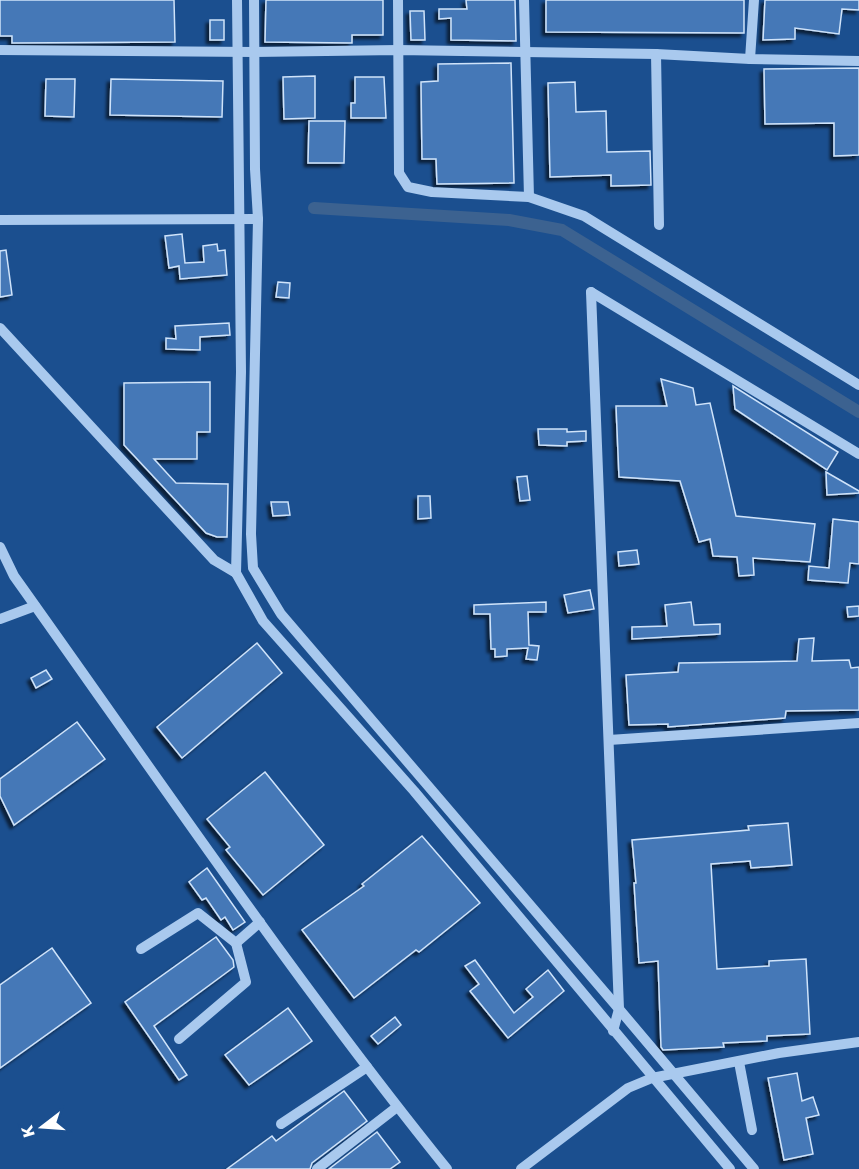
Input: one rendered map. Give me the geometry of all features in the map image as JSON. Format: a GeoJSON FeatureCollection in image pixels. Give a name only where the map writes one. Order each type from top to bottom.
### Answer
{"type":"FeatureCollection","features":[{"type":"Feature","properties":{"kind":"street"},"geometry":{"type":"LineString","coordinates":[[236,573],[241,372],[237,0]]}},
{"type":"Feature","properties":{"kind":"street"},"geometry":{"type":"LineString","coordinates":[[254,0],[255,169],[258,219],[251,534],[253,568],[281,614],[754,1169]]}},
{"type":"Feature","properties":{"kind":"street"},"geometry":{"type":"LineString","coordinates":[[398,0],[399,173],[408,187],[432,192],[529,197],[584,216],[859,385]]}},
{"type":"Feature","properties":{"kind":"street"},"geometry":{"type":"LineString","coordinates":[[524,0],[529,197]]}},
{"type":"Feature","properties":{"kind":"street"},"geometry":{"type":"LineString","coordinates":[[750,59],[754,0]]}},
{"type":"Feature","properties":{"kind":"street"},"geometry":{"type":"LineString","coordinates":[[0,50],[237,52],[398,50],[656,54],[859,61]]}},
{"type":"Feature","properties":{"kind":"street"},"geometry":{"type":"LineString","coordinates":[[656,54],[658,225]]}},
{"type":"Feature","properties":{"kind":"street"},"geometry":{"type":"LineString","coordinates":[[0,220],[258,219]]}},
{"type":"Feature","properties":{"kind":"street"},"geometry":{"type":"LineString","coordinates":[[613,1031],[619,1009],[591,292],[859,454]]}},
{"type":"Feature","properties":{"kind":"street"},"geometry":{"type":"LineString","coordinates":[[0,328],[214,560],[236,573],[263,621],[414,791],[730,1169]]}},
{"type":"Feature","properties":{"kind":"street"},"geometry":{"type":"LineString","coordinates":[[0,547],[14,576],[260,922],[397,1107],[447,1169]]}},
{"type":"Feature","properties":{"kind":"street"},"geometry":{"type":"LineString","coordinates":[[0,619],[35,606]]}},
{"type":"Feature","properties":{"kind":"street"},"geometry":{"type":"LineString","coordinates":[[609,740],[859,723]]}},
{"type":"Feature","properties":{"kind":"street"},"geometry":{"type":"LineString","coordinates":[[141,949],[198,913],[236,943],[246,982],[179,1039]]}},
{"type":"Feature","properties":{"kind":"street"},"geometry":{"type":"LineString","coordinates":[[236,943],[260,922]]}},
{"type":"Feature","properties":{"kind":"street"},"geometry":{"type":"LineString","coordinates":[[520,1169],[628,1088],[652,1078],[779,1053],[859,1042]]}},
{"type":"Feature","properties":{"kind":"street"},"geometry":{"type":"LineString","coordinates":[[740,1062],[752,1130]]}},
{"type":"Feature","properties":{"kind":"street"},"geometry":{"type":"LineString","coordinates":[[281,1124],[367,1067]]}},
{"type":"Feature","properties":{"kind":"street"},"geometry":{"type":"LineString","coordinates":[[317,1169],[397,1107]]}},
{"type":"Feature","properties":{"kind":"building"},"geometry":{"type":"Polygon","coordinates":[[[0,0],[174,0],[175,42],[12,43],[12,36],[0,36],[0,0]]]}},
{"type":"Feature","properties":{"kind":"building"},"geometry":{"type":"Polygon","coordinates":[[[266,0],[383,0],[383,35],[352,35],[352,43],[265,42],[266,0]]]}},
{"type":"Feature","properties":{"kind":"building"},"geometry":{"type":"Polygon","coordinates":[[[466,0],[515,0],[516,41],[451,40],[451,18],[439,19],[439,9],[467,9],[466,0]]]}},
{"type":"Feature","properties":{"kind":"building"},"geometry":{"type":"Polygon","coordinates":[[[546,0],[744,0],[744,33],[546,32],[546,0]]]}},
{"type":"Feature","properties":{"kind":"building"},"geometry":{"type":"Polygon","coordinates":[[[765,0],[859,0],[859,10],[842,9],[839,34],[795,28],[795,39],[763,40],[765,0]]]}},
{"type":"Feature","properties":{"kind":"building"},"geometry":{"type":"Polygon","coordinates":[[[410,11],[424,11],[425,40],[411,40],[410,11]]]}},
{"type":"Feature","properties":{"kind":"building"},"geometry":{"type":"Polygon","coordinates":[[[210,20],[224,20],[224,40],[210,40],[210,20]]]}},
{"type":"Feature","properties":{"kind":"building"},"geometry":{"type":"Polygon","coordinates":[[[511,63],[514,183],[437,184],[436,159],[422,159],[421,82],[438,81],[438,64],[511,63]]]}},
{"type":"Feature","properties":{"kind":"building"},"geometry":{"type":"Polygon","coordinates":[[[859,68],[859,155],[834,156],[834,123],[765,124],[764,69],[859,68]]]}},
{"type":"Feature","properties":{"kind":"building"},"geometry":{"type":"Polygon","coordinates":[[[315,76],[315,118],[284,119],[283,77],[315,76]]]}},
{"type":"Feature","properties":{"kind":"building"},"geometry":{"type":"Polygon","coordinates":[[[355,77],[384,77],[386,118],[351,118],[351,103],[355,103],[355,77]]]}},
{"type":"Feature","properties":{"kind":"building"},"geometry":{"type":"Polygon","coordinates":[[[46,79],[75,79],[74,117],[45,116],[46,79]]]}},
{"type":"Feature","properties":{"kind":"building"},"geometry":{"type":"Polygon","coordinates":[[[111,79],[223,81],[222,117],[110,115],[111,79]]]}},
{"type":"Feature","properties":{"kind":"building"},"geometry":{"type":"Polygon","coordinates":[[[575,82],[576,112],[606,111],[607,152],[650,151],[651,185],[611,186],[611,175],[550,177],[548,83],[575,82]]]}},
{"type":"Feature","properties":{"kind":"building"},"geometry":{"type":"Polygon","coordinates":[[[309,121],[345,121],[344,163],[308,163],[309,121]]]}},
{"type":"Feature","properties":{"kind":"building"},"geometry":{"type":"Polygon","coordinates":[[[182,234],[185,263],[204,262],[203,246],[217,244],[218,251],[225,250],[227,275],[180,279],[179,266],[169,268],[165,236],[182,234]]]}},
{"type":"Feature","properties":{"kind":"building"},"geometry":{"type":"Polygon","coordinates":[[[6,250],[12,295],[0,297],[0,251],[6,250]]]}},
{"type":"Feature","properties":{"kind":"building"},"geometry":{"type":"Polygon","coordinates":[[[278,282],[290,283],[289,298],[276,297],[278,282]]]}},
{"type":"Feature","properties":{"kind":"building"},"geometry":{"type":"Polygon","coordinates":[[[229,323],[230,335],[200,337],[200,350],[166,349],[166,338],[176,339],[175,326],[229,323]]]}},
{"type":"Feature","properties":{"kind":"building"},"geometry":{"type":"Polygon","coordinates":[[[661,379],[693,388],[696,405],[710,403],[736,516],[815,524],[810,562],[753,558],[754,575],[739,576],[737,557],[713,556],[710,539],[699,542],[680,481],[619,477],[616,406],[667,406],[661,379]]]}},
{"type":"Feature","properties":{"kind":"building"},"geometry":{"type":"Polygon","coordinates":[[[210,382],[210,432],[197,432],[197,459],[154,459],[176,483],[228,484],[227,537],[217,537],[206,533],[124,445],[124,383],[210,382]]]}},
{"type":"Feature","properties":{"kind":"building"},"geometry":{"type":"Polygon","coordinates":[[[733,386],[838,452],[827,470],[735,409],[733,386]]]}},
{"type":"Feature","properties":{"kind":"building"},"geometry":{"type":"Polygon","coordinates":[[[538,429],[586,431],[586,441],[567,442],[567,446],[539,445],[538,429]]]}},
{"type":"Feature","properties":{"kind":"building"},"geometry":{"type":"Polygon","coordinates":[[[826,472],[859,491],[859,493],[827,495],[826,472]]]}},
{"type":"Feature","properties":{"kind":"building"},"geometry":{"type":"Polygon","coordinates":[[[527,476],[530,500],[520,501],[517,477],[527,476]]]}},
{"type":"Feature","properties":{"kind":"building"},"geometry":{"type":"Polygon","coordinates":[[[418,496],[430,496],[431,518],[418,519],[418,496]]]}},
{"type":"Feature","properties":{"kind":"building"},"geometry":{"type":"Polygon","coordinates":[[[271,502],[288,502],[290,515],[273,516],[271,502]]]}},
{"type":"Feature","properties":{"kind":"building"},"geometry":{"type":"Polygon","coordinates":[[[833,519],[859,522],[859,564],[850,563],[848,583],[808,580],[809,566],[829,568],[833,519]]]}},
{"type":"Feature","properties":{"kind":"building"},"geometry":{"type":"Polygon","coordinates":[[[637,550],[639,564],[619,566],[618,552],[637,550]]]}},
{"type":"Feature","properties":{"kind":"building"},"geometry":{"type":"Polygon","coordinates":[[[590,590],[594,609],[568,613],[564,595],[590,590]]]}},
{"type":"Feature","properties":{"kind":"building"},"geometry":{"type":"Polygon","coordinates":[[[546,602],[546,612],[528,612],[529,645],[539,646],[537,660],[526,659],[528,648],[507,649],[507,656],[495,657],[495,649],[491,649],[490,614],[474,614],[474,605],[546,602]]]}},
{"type":"Feature","properties":{"kind":"building"},"geometry":{"type":"Polygon","coordinates":[[[691,602],[694,625],[720,624],[720,634],[632,639],[632,627],[667,626],[665,605],[691,602]]]}},
{"type":"Feature","properties":{"kind":"building"},"geometry":{"type":"Polygon","coordinates":[[[859,606],[859,616],[848,617],[847,607],[859,606]]]}},
{"type":"Feature","properties":{"kind":"building"},"geometry":{"type":"Polygon","coordinates":[[[814,638],[812,661],[849,660],[851,668],[859,667],[859,710],[786,711],[785,718],[668,727],[668,724],[629,725],[626,675],[678,672],[679,663],[797,661],[799,639],[814,638]]]}},
{"type":"Feature","properties":{"kind":"building"},"geometry":{"type":"Polygon","coordinates":[[[257,643],[282,673],[182,758],[157,727],[257,643]]]}},
{"type":"Feature","properties":{"kind":"building"},"geometry":{"type":"Polygon","coordinates":[[[46,670],[52,679],[36,688],[31,678],[46,670]]]}},
{"type":"Feature","properties":{"kind":"building"},"geometry":{"type":"Polygon","coordinates":[[[77,722],[105,759],[14,825],[0,796],[0,779],[77,722]]]}},
{"type":"Feature","properties":{"kind":"building"},"geometry":{"type":"Polygon","coordinates":[[[265,772],[324,845],[263,895],[226,850],[230,847],[207,819],[265,772]]]}},
{"type":"Feature","properties":{"kind":"building"},"geometry":{"type":"Polygon","coordinates":[[[788,823],[792,865],[751,868],[750,861],[711,864],[717,969],[769,966],[769,961],[806,959],[810,1034],[767,1036],[767,1041],[723,1043],[724,1047],[663,1050],[661,1047],[658,961],[639,963],[632,840],[749,830],[748,826],[788,823]]]}},
{"type":"Feature","properties":{"kind":"building"},"geometry":{"type":"Polygon","coordinates":[[[422,836],[480,903],[419,952],[416,950],[354,998],[302,930],[364,886],[362,884],[422,836]]]}},
{"type":"Feature","properties":{"kind":"building"},"geometry":{"type":"Polygon","coordinates":[[[207,868],[245,922],[233,930],[225,917],[221,920],[206,898],[202,900],[189,882],[207,868]]]}},
{"type":"Feature","properties":{"kind":"building"},"geometry":{"type":"Polygon","coordinates":[[[216,937],[233,960],[234,967],[154,1026],[187,1075],[179,1080],[125,1002],[216,937]]]}},
{"type":"Feature","properties":{"kind":"building"},"geometry":{"type":"Polygon","coordinates":[[[52,948],[91,1003],[0,1068],[0,985],[52,948]]]}},
{"type":"Feature","properties":{"kind":"building"},"geometry":{"type":"Polygon","coordinates":[[[475,960],[514,1013],[533,997],[526,989],[548,970],[564,991],[508,1038],[470,991],[479,984],[465,966],[475,960]]]}},
{"type":"Feature","properties":{"kind":"building"},"geometry":{"type":"Polygon","coordinates":[[[288,1008],[312,1041],[249,1085],[225,1055],[288,1008]]]}},
{"type":"Feature","properties":{"kind":"building"},"geometry":{"type":"Polygon","coordinates":[[[395,1017],[401,1025],[378,1044],[371,1036],[395,1017]]]}},
{"type":"Feature","properties":{"kind":"building"},"geometry":{"type":"Polygon","coordinates":[[[797,1073],[802,1101],[813,1097],[819,1115],[806,1118],[813,1154],[784,1160],[768,1078],[797,1073]]]}},
{"type":"Feature","properties":{"kind":"building"},"geometry":{"type":"Polygon","coordinates":[[[344,1091],[367,1121],[312,1163],[310,1169],[227,1169],[272,1136],[276,1141],[344,1091]]]}},
{"type":"Feature","properties":{"kind":"building"},"geometry":{"type":"Polygon","coordinates":[[[377,1132],[400,1162],[390,1169],[329,1169],[377,1132]]]}},
{"type":"Feature","properties":{"kind":"waterway"},"geometry":{"type":"LineString","coordinates":[[314,208],[509,220],[562,230],[859,412]]}}]}
